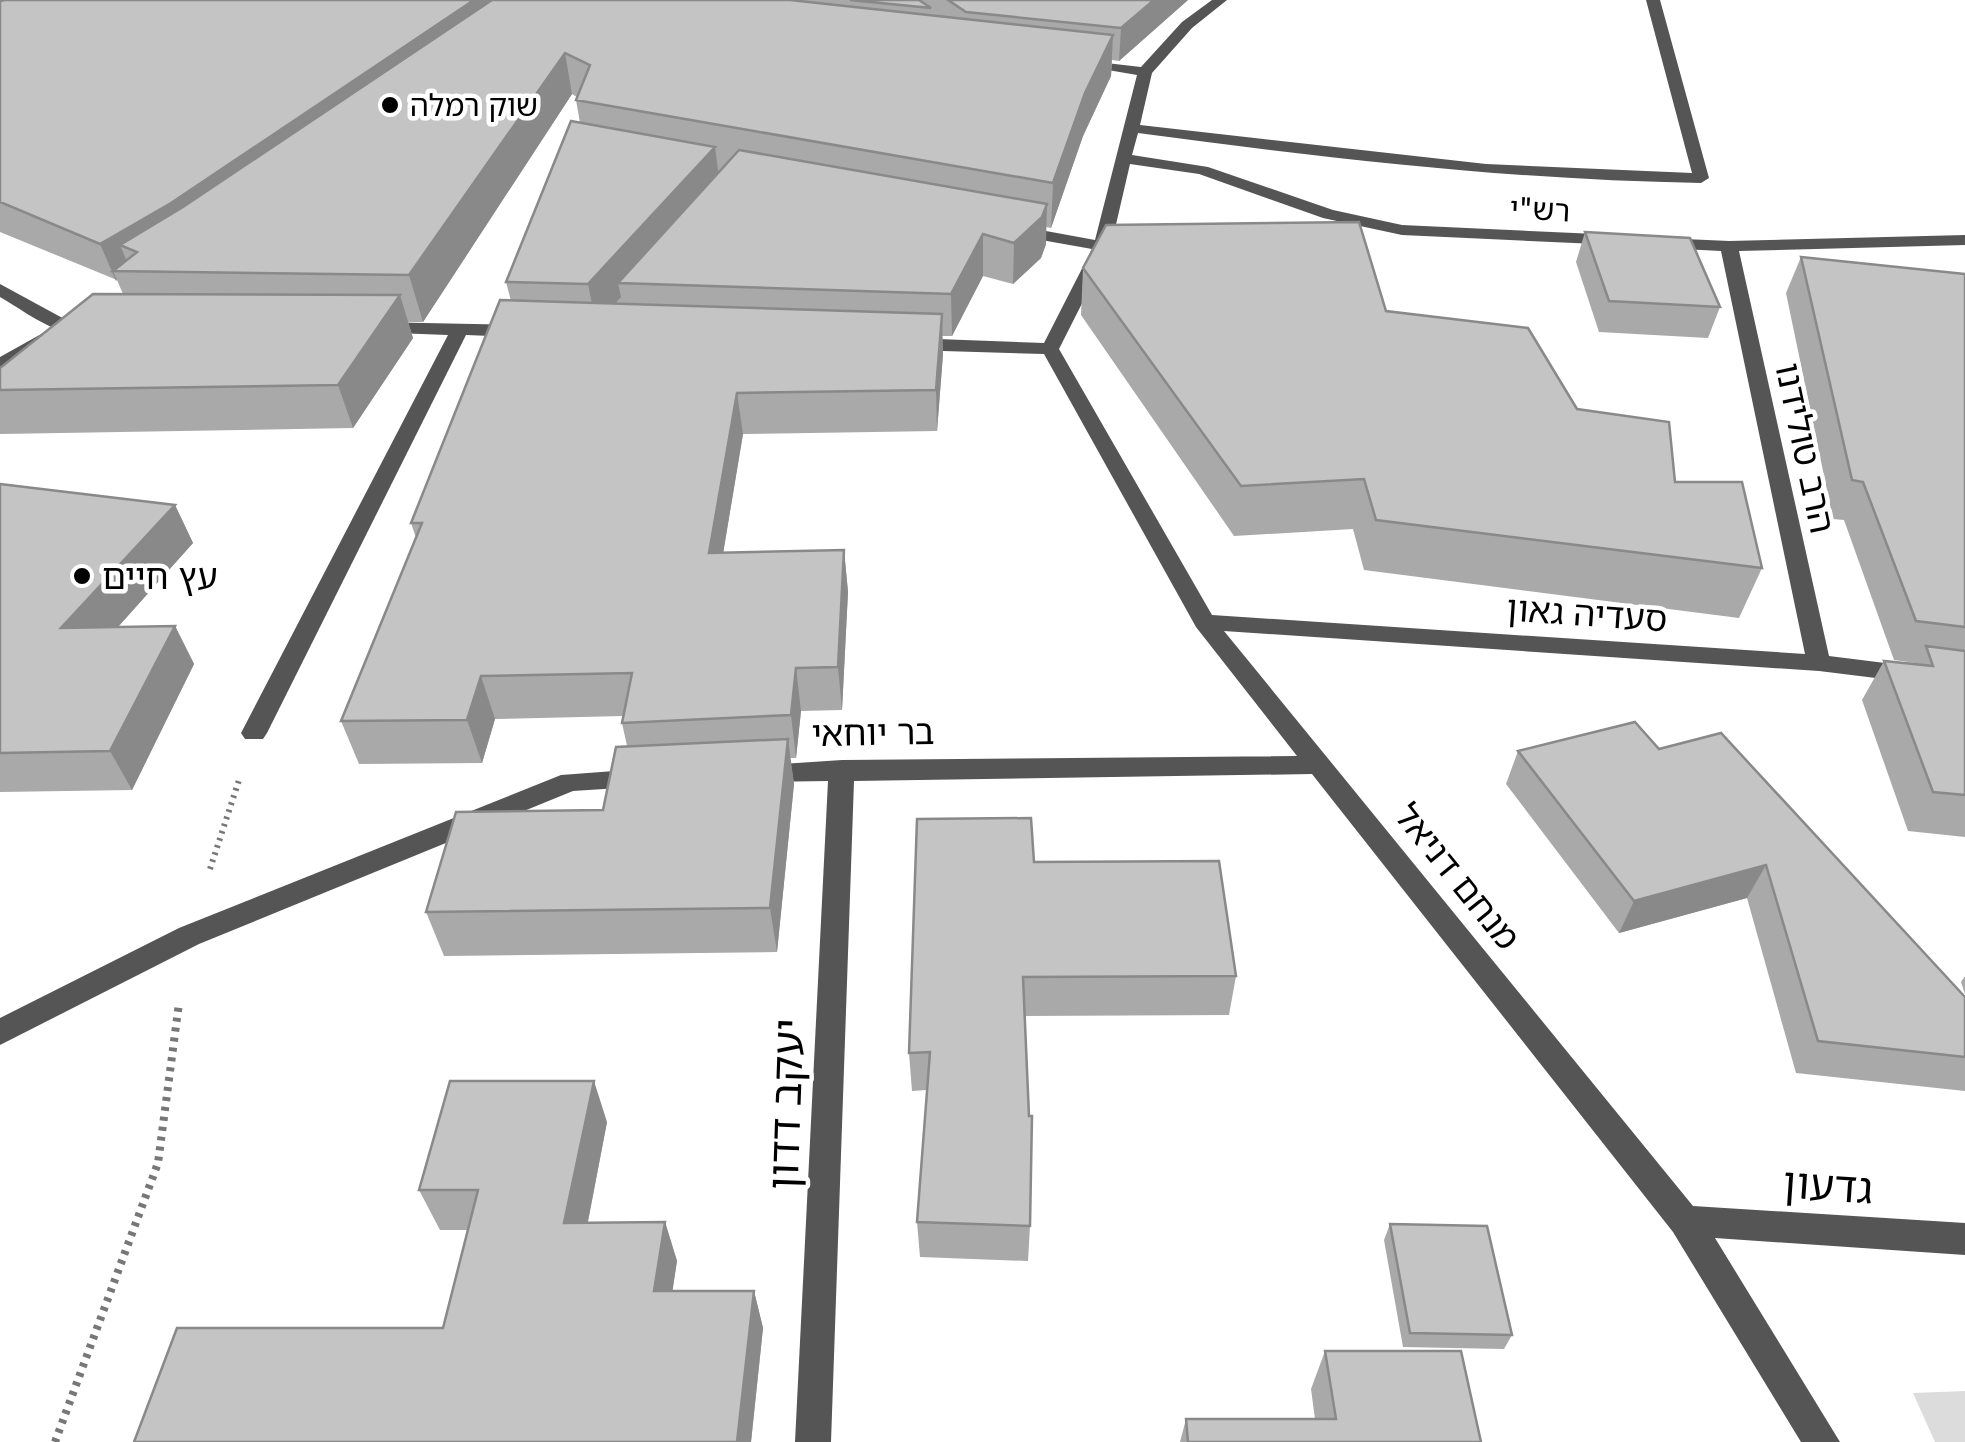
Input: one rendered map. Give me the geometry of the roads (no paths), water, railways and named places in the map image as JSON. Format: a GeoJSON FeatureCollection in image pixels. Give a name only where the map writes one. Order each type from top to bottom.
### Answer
{"type":"FeatureCollection","features":[{"type":"Feature","properties":{"kind":"street"},"geometry":{"type":"LineString","coordinates":[[895,344],[1050,349],[1102,246],[1145,72],[1187,25],[1220,0]]}},
{"type":"Feature","properties":{"kind":"street"},"geometry":{"type":"LineString","coordinates":[[1131,128],[1395,163],[1636,178],[1701,178],[1652,0]]}},
{"type":"Feature","properties":{"kind":"street"},"geometry":{"type":"LineString","coordinates":[[1056,62],[1145,72]]}},
{"type":"Feature","properties":{"kind":"street","name":"רש\"י"},"geometry":{"type":"LineString","coordinates":[[1123,158],[1202,170],[1328,214],[1402,230],[1633,241]]}},
{"type":"Feature","properties":{"kind":"street"},"geometry":{"type":"LineString","coordinates":[[987,225],[1102,246]]}},
{"type":"Feature","properties":{"kind":"street"},"geometry":{"type":"LineString","coordinates":[[1652,242],[1729,246],[1965,240]]}},
{"type":"Feature","properties":{"kind":"street","name":"הרב טולידנו"},"geometry":{"type":"LineString","coordinates":[[1729,246],[1819,663]]}},
{"type":"Feature","properties":{"kind":"street"},"geometry":{"type":"LineString","coordinates":[[0,290],[64,326],[104,327]]}},
{"type":"Feature","properties":{"kind":"street"},"geometry":{"type":"LineString","coordinates":[[0,365],[96,306]]}},
{"type":"Feature","properties":{"kind":"street"},"geometry":{"type":"LineString","coordinates":[[361,328],[532,331]]}},
{"type":"Feature","properties":{"kind":"street"},"geometry":{"type":"LineString","coordinates":[[254,732],[460,328]]}},
{"type":"Feature","properties":{"kind":"street","name":"מנחם דניאל"},"geometry":{"type":"LineString","coordinates":[[1050,349],[1204,622],[1685,1221],[1822,1442]]}},
{"type":"Feature","properties":{"kind":"street","name":"סעדיה גאון"},"geometry":{"type":"LineString","coordinates":[[1204,622],[1819,663],[1965,681]]}},
{"type":"Feature","properties":{"kind":"street","name":"בר יוחאי"},"geometry":{"type":"LineString","coordinates":[[725,774],[842,769],[1321,765]]}},
{"type":"Feature","properties":{"kind":"street","name":"יעקב דדון"},"geometry":{"type":"LineString","coordinates":[[813,1442],[842,769]]}},
{"type":"Feature","properties":{"kind":"street"},"geometry":{"type":"LineString","coordinates":[[0,1032],[188,936],[570,782],[667,778]]}},
{"type":"Feature","properties":{"kind":"street","name":"גדעון"},"geometry":{"type":"LineString","coordinates":[[1685,1221],[1965,1239]]}},
{"type":"Feature","properties":{"kind":"place","name":"שוק רמלה"},"geometry":{"type":"Point","coordinates":[390,105]}},
{"type":"Feature","properties":{"kind":"place","name":"עץ חיים"},"geometry":{"type":"Point","coordinates":[82,576]}}]}
